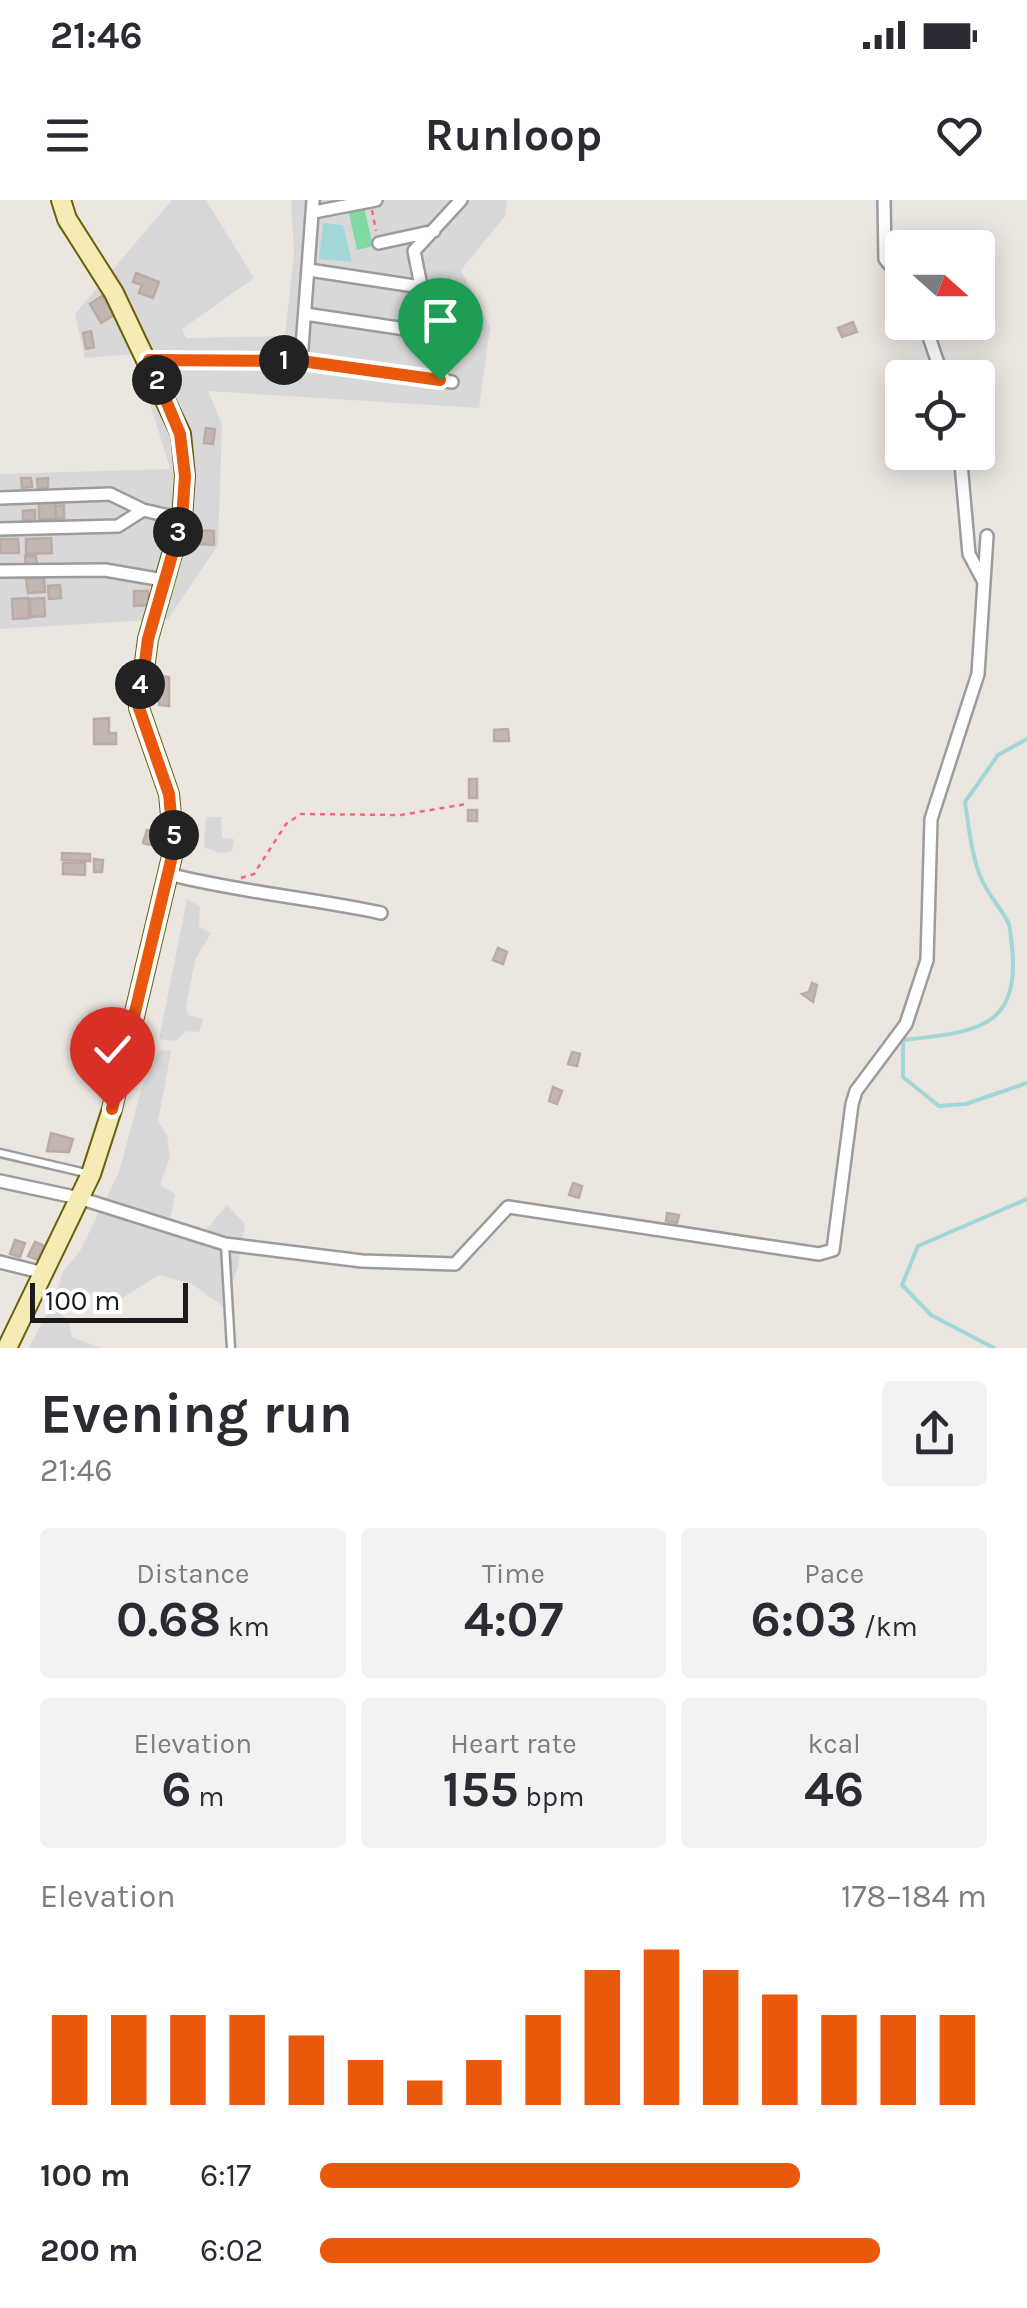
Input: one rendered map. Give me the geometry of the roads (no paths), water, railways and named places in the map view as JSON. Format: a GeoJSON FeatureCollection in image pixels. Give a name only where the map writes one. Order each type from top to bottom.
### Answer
{"type":"FeatureCollection","features":[{"type":"Feature","properties":{"kind":"main road"},"geometry":{"type":"LineString","coordinates":[[7,1348],[91,1174],[112,1109],[168,874],[174,820],[139,708],[141,675],[162,580],[182,520],[185,476],[180,434],[149,360],[67,219],[61,200]]}},
{"type":"Feature","properties":{"kind":"street"},"geometry":{"type":"LineString","coordinates":[[149,360],[301,361],[446,381],[414,251],[461,200]]}},
{"type":"Feature","properties":{"kind":"street"},"geometry":{"type":"LineString","coordinates":[[884,200],[885,258]]}},
{"type":"Feature","properties":{"kind":"street"},"geometry":{"type":"LineString","coordinates":[[301,361],[314,206],[373,201]]}},
{"type":"Feature","properties":{"kind":"street"},"geometry":{"type":"LineString","coordinates":[[378,242],[434,230]]}},
{"type":"Feature","properties":{"kind":"street"},"geometry":{"type":"LineString","coordinates":[[308,270],[421,288]]}},
{"type":"Feature","properties":{"kind":"street"},"geometry":{"type":"LineString","coordinates":[[305,314],[432,332]]}},
{"type":"Feature","properties":{"kind":"street"},"geometry":{"type":"LineString","coordinates":[[962,470],[970,554],[986,586]]}},
{"type":"Feature","properties":{"kind":"street"},"geometry":{"type":"LineString","coordinates":[[0,498],[110,494],[144,510],[182,520]]}},
{"type":"Feature","properties":{"kind":"street"},"geometry":{"type":"LineString","coordinates":[[0,529],[118,526],[144,510]]}},
{"type":"Feature","properties":{"kind":"street"},"geometry":{"type":"LineString","coordinates":[[0,1181],[79,1198],[225,1244],[362,1261],[455,1264],[508,1207],[819,1254],[834,1250],[856,1091],[906,1024],[926,960],[930,819],[978,674],[987,536]]}},
{"type":"Feature","properties":{"kind":"street"},"geometry":{"type":"LineString","coordinates":[[0,571],[105,570],[162,580]]}},
{"type":"Feature","properties":{"kind":"street"},"geometry":{"type":"LineString","coordinates":[[168,874],[216,886],[289,894],[382,913]]}},
{"type":"Feature","properties":{"kind":"street"},"geometry":{"type":"LineString","coordinates":[[0,1262],[44,1273]]}},
{"type":"Feature","properties":{"kind":"lane"},"geometry":{"type":"LineString","coordinates":[[0,1153],[91,1174]]}},
{"type":"Feature","properties":{"kind":"lane"},"geometry":{"type":"LineString","coordinates":[[225,1244],[230,1348]]}},
{"type":"Feature","properties":{"kind":"water"},"geometry":{"type":"Polygon","coordinates":[[[323,223],[343,225],[352,262],[319,259],[323,223]]]}},
{"type":"Feature","properties":{"kind":"waterway"},"geometry":{"type":"LineString","coordinates":[[1027,739],[998,755],[965,802],[978,869],[1009,924],[1013,959],[1011,985],[1004,1004],[993,1018],[976,1027],[903,1040],[903,1077],[939,1106],[966,1104],[1027,1083]]}},
{"type":"Feature","properties":{"kind":"waterway"},"geometry":{"type":"LineString","coordinates":[[994,1348],[931,1315],[902,1285],[918,1246],[1027,1199]]}}]}
